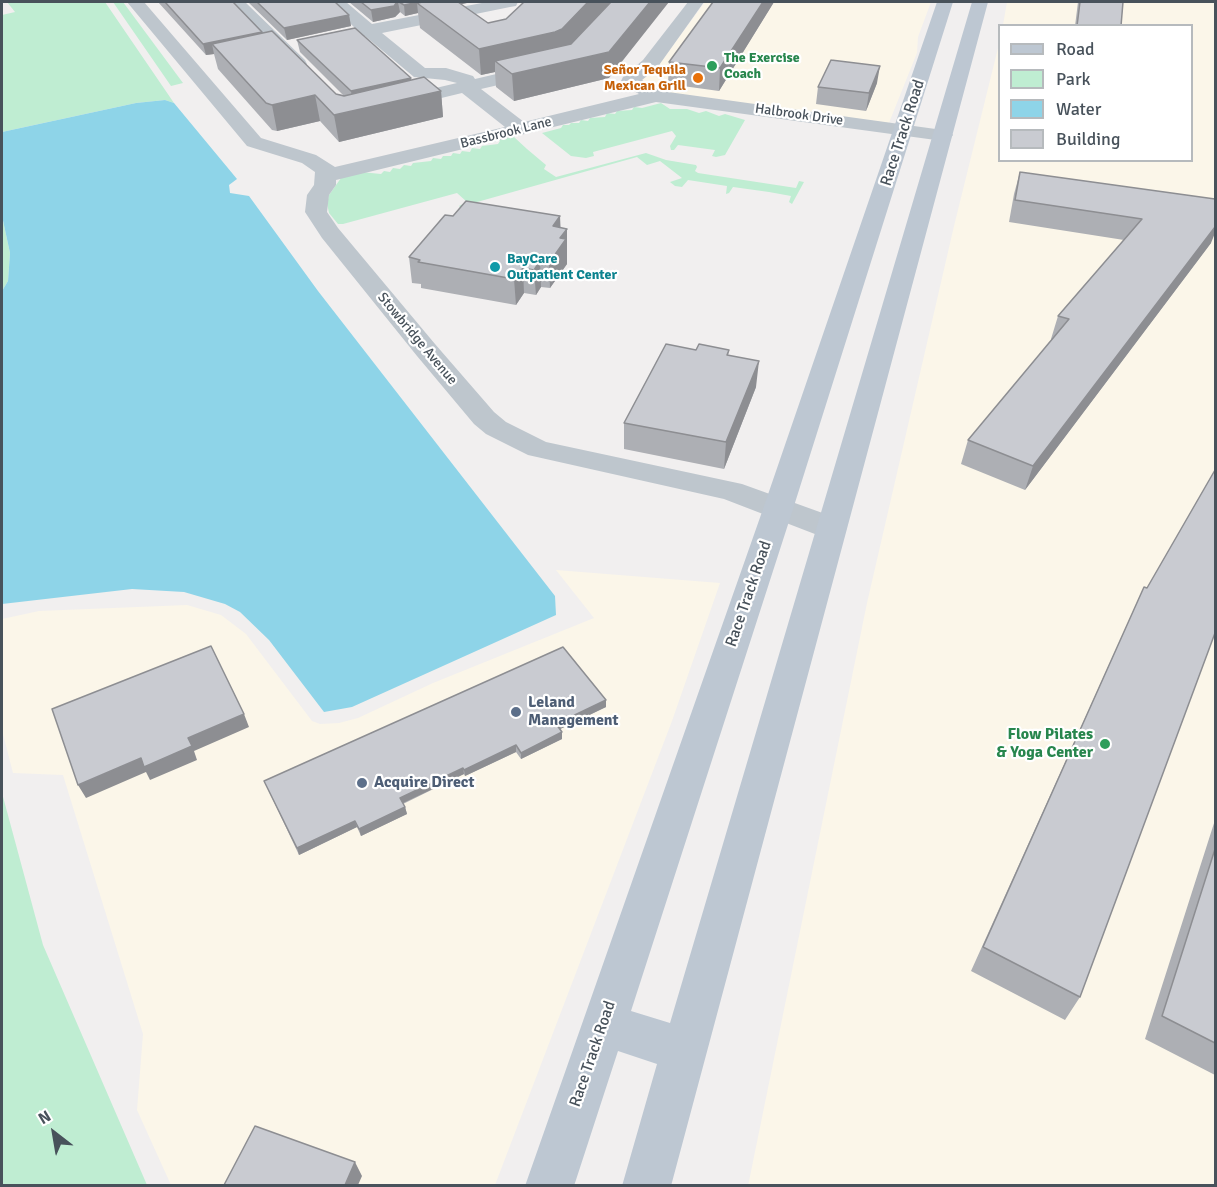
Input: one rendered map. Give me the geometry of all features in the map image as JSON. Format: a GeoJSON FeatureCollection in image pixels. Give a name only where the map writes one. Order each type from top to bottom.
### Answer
{"type":"FeatureCollection","features":[{"type":"Feature","properties":{"kind":"main road","name":"Race Track Road"},"geometry":{"type":"LineString","coordinates":[[549,1185],[778,509],[945,2]]}},
{"type":"Feature","properties":{"kind":"main road"},"geometry":{"type":"LineString","coordinates":[[646,1185],[980,2]]}},
{"type":"Feature","properties":{"kind":"main road"},"geometry":{"type":"LineString","coordinates":[[603,1024],[684,1050]]}},
{"type":"Feature","properties":{"kind":"street"},"geometry":{"type":"LineString","coordinates":[[135,2],[198,65],[254,142],[319,168]]}},
{"type":"Feature","properties":{"kind":"street"},"geometry":{"type":"LineString","coordinates":[[236,2],[307,73]]}},
{"type":"Feature","properties":{"kind":"street"},"geometry":{"type":"LineString","coordinates":[[336,2],[370,30],[403,62],[421,73],[427,81],[443,88],[467,87],[522,129]]}},
{"type":"Feature","properties":{"kind":"street"},"geometry":{"type":"LineString","coordinates":[[261,53],[501,2]]}},
{"type":"Feature","properties":{"kind":"street","name":"Bassbrook Lane"},"geometry":{"type":"LineString","coordinates":[[319,168],[503,114],[630,81],[650,64],[696,2]]}},
{"type":"Feature","properties":{"kind":"street"},"geometry":{"type":"LineString","coordinates":[[374,108],[554,66]]}},
{"type":"Feature","properties":{"kind":"street"},"geometry":{"type":"LineString","coordinates":[[630,81],[656,96]]}},
{"type":"Feature","properties":{"kind":"street","name":"Bassbrook Lane"},"geometry":{"type":"LineString","coordinates":[[319,168],[522,129],[656,96]]}},
{"type":"Feature","properties":{"kind":"street","name":"Halbrook Drive"},"geometry":{"type":"LineString","coordinates":[[656,96],[942,135]]}},
{"type":"Feature","properties":{"kind":"street","name":"Stowbridge Avenue"},"geometry":{"type":"LineString","coordinates":[[319,168],[325,185],[318,195],[316,212],[330,233],[426,350],[484,418],[496,428],[538,449],[731,491],[831,528]]}},
{"type":"Feature","properties":{"kind":"shaded area"},"geometry":{"type":"Polygon","coordinates":[[[705,2],[931,2],[918,37],[917,53],[889,123],[662,92],[641,81],[658,66],[705,2]]]}},
{"type":"Feature","properties":{"kind":"shaded area"},"geometry":{"type":"Polygon","coordinates":[[[1007,2],[1215,2],[1215,1185],[748,1186],[867,603],[954,226],[998,48],[998,162],[1193,162],[1193,24],[1003,24],[1007,2]]]}},
{"type":"Feature","properties":{"kind":"shaded area"},"geometry":{"type":"Polygon","coordinates":[[[556,570],[720,583],[672,721],[495,1185],[171,1185],[137,1110],[143,1034],[63,775],[13,773],[2,730],[2,619],[39,611],[187,605],[221,615],[246,634],[312,721],[320,724],[339,723],[358,718],[433,683],[594,618],[556,570]]]}},
{"type":"Feature","properties":{"kind":"green space"},"geometry":{"type":"Polygon","coordinates":[[[7,2],[105,2],[174,103],[165,100],[136,103],[2,132],[2,15],[15,12],[7,2]]]}},
{"type":"Feature","properties":{"kind":"green space"},"geometry":{"type":"Polygon","coordinates":[[[113,2],[123,2],[183,83],[171,86],[113,2]]]}},
{"type":"Feature","properties":{"kind":"green space"},"geometry":{"type":"Polygon","coordinates":[[[661,103],[670,109],[687,109],[699,113],[706,111],[719,116],[725,114],[745,120],[725,155],[716,157],[712,156],[715,150],[678,145],[671,150],[670,146],[676,136],[672,131],[593,152],[594,156],[586,158],[571,156],[542,133],[561,128],[563,125],[579,123],[581,120],[588,121],[590,118],[605,117],[607,113],[615,114],[617,111],[661,103]]]}},
{"type":"Feature","properties":{"kind":"green space"},"geometry":{"type":"Polygon","coordinates":[[[508,136],[514,137],[546,165],[544,169],[556,177],[646,153],[666,160],[696,165],[695,171],[698,173],[796,188],[799,181],[804,182],[792,204],[789,202],[791,196],[769,192],[733,187],[726,194],[727,186],[688,180],[682,187],[675,186],[670,182],[682,178],[660,161],[647,165],[637,157],[470,204],[464,211],[459,206],[467,202],[457,193],[343,224],[338,224],[329,213],[327,203],[329,195],[341,178],[361,172],[381,174],[384,171],[390,172],[393,168],[400,169],[404,165],[411,166],[413,163],[431,161],[433,158],[441,159],[453,153],[460,154],[462,151],[470,152],[472,148],[480,149],[482,146],[498,144],[500,141],[493,140],[508,136]]]}},
{"type":"Feature","properties":{"kind":"green space"},"geometry":{"type":"Polygon","coordinates":[[[2,216],[10,253],[8,281],[2,291],[2,216]]]}},
{"type":"Feature","properties":{"kind":"green space"},"geometry":{"type":"Polygon","coordinates":[[[2,793],[43,945],[147,1185],[2,1185],[2,793]]]}},
{"type":"Feature","properties":{"kind":"water"},"geometry":{"type":"Polygon","coordinates":[[[165,100],[174,103],[237,179],[229,185],[230,193],[249,196],[318,291],[555,596],[556,615],[352,707],[324,712],[269,640],[240,612],[225,604],[184,592],[132,589],[2,604],[2,291],[8,281],[10,253],[2,216],[2,132],[136,103],[165,100]]]}},
{"type":"Feature","properties":{"kind":"building"},"geometry":{"type":"Polygon","coordinates":[[[165,2],[233,2],[262,32],[203,44],[165,2]]]}},
{"type":"Feature","properties":{"kind":"building"},"geometry":{"type":"Polygon","coordinates":[[[257,2],[335,2],[349,15],[284,28],[257,2]]]}},
{"type":"Feature","properties":{"kind":"building"},"geometry":{"type":"Polygon","coordinates":[[[361,2],[397,2],[394,6],[371,10],[361,2]]]}},
{"type":"Feature","properties":{"kind":"building"},"geometry":{"type":"Polygon","coordinates":[[[399,2],[419,2],[404,5],[399,2]]]}},
{"type":"Feature","properties":{"kind":"building"},"geometry":{"type":"Polygon","coordinates":[[[458,2],[488,23],[506,19],[524,2],[588,2],[562,29],[479,49],[417,3],[458,2]]]}},
{"type":"Feature","properties":{"kind":"building"},"geometry":{"type":"Polygon","coordinates":[[[611,2],[650,2],[609,52],[512,74],[495,61],[571,44],[611,2]]]}},
{"type":"Feature","properties":{"kind":"building"},"geometry":{"type":"Polygon","coordinates":[[[713,2],[763,2],[720,68],[669,62],[713,2]]]}},
{"type":"Feature","properties":{"kind":"building"},"geometry":{"type":"Polygon","coordinates":[[[1080,2],[1123,2],[1121,24],[1077,24],[1080,2]]]}},
{"type":"Feature","properties":{"kind":"building"},"geometry":{"type":"Polygon","coordinates":[[[355,28],[411,78],[351,91],[297,40],[355,28]]]}},
{"type":"Feature","properties":{"kind":"building"},"geometry":{"type":"Polygon","coordinates":[[[272,31],[336,94],[344,96],[424,77],[441,91],[334,115],[315,95],[272,105],[266,103],[212,44],[272,31]]]}},
{"type":"Feature","properties":{"kind":"building"},"geometry":{"type":"Polygon","coordinates":[[[831,60],[880,66],[869,93],[818,87],[831,60]]]}},
{"type":"Feature","properties":{"kind":"building"},"geometry":{"type":"Polygon","coordinates":[[[1020,172],[1215,199],[1215,227],[1033,466],[968,440],[1069,319],[1058,316],[1142,219],[1015,200],[1020,172]]]}},
{"type":"Feature","properties":{"kind":"building"},"geometry":{"type":"Polygon","coordinates":[[[466,201],[560,216],[553,226],[567,229],[560,238],[566,239],[549,263],[540,261],[534,270],[523,268],[514,279],[418,262],[420,260],[409,257],[445,215],[453,216],[466,201]]]}},
{"type":"Feature","properties":{"kind":"building"},"geometry":{"type":"Polygon","coordinates":[[[666,344],[696,350],[699,344],[729,350],[727,355],[759,361],[726,442],[624,423],[666,344]]]}},
{"type":"Feature","properties":{"kind":"building"},"geometry":{"type":"Polygon","coordinates":[[[1215,470],[1215,633],[1080,997],[983,947],[1144,587],[1147,588],[1215,470]]]}},
{"type":"Feature","properties":{"kind":"building"},"geometry":{"type":"Polygon","coordinates":[[[211,646],[244,714],[188,738],[192,746],[144,767],[141,758],[78,785],[52,709],[211,646]]]}},
{"type":"Feature","properties":{"kind":"building"},"geometry":{"type":"Polygon","coordinates":[[[563,647],[606,700],[556,724],[562,732],[521,753],[516,745],[400,798],[405,807],[359,829],[355,821],[297,848],[264,781],[563,647]]]}},
{"type":"Feature","properties":{"kind":"building"},"geometry":{"type":"Polygon","coordinates":[[[1215,849],[1215,1043],[1162,1016],[1215,849]]]}},
{"type":"Feature","properties":{"kind":"building"},"geometry":{"type":"Polygon","coordinates":[[[255,1126],[355,1162],[345,1185],[224,1185],[255,1126]]]}},
{"type":"Feature","properties":{"kind":"place","name":"The Exercise Coach"},"geometry":{"type":"Point","coordinates":[712,66]}},
{"type":"Feature","properties":{"kind":"place","name":"Señor Tequila Mexican Grill"},"geometry":{"type":"Point","coordinates":[698,78]}},
{"type":"Feature","properties":{"kind":"place","name":"BayCare Outpatient Center"},"geometry":{"type":"Point","coordinates":[495,267]}},
{"type":"Feature","properties":{"kind":"place","name":"Leland Management"},"geometry":{"type":"Point","coordinates":[516,712]}},
{"type":"Feature","properties":{"kind":"place","name":"Flow Pilates & Yoga Center"},"geometry":{"type":"Point","coordinates":[1105,744]}},
{"type":"Feature","properties":{"kind":"place","name":"Acquire Direct"},"geometry":{"type":"Point","coordinates":[362,783]}}]}
